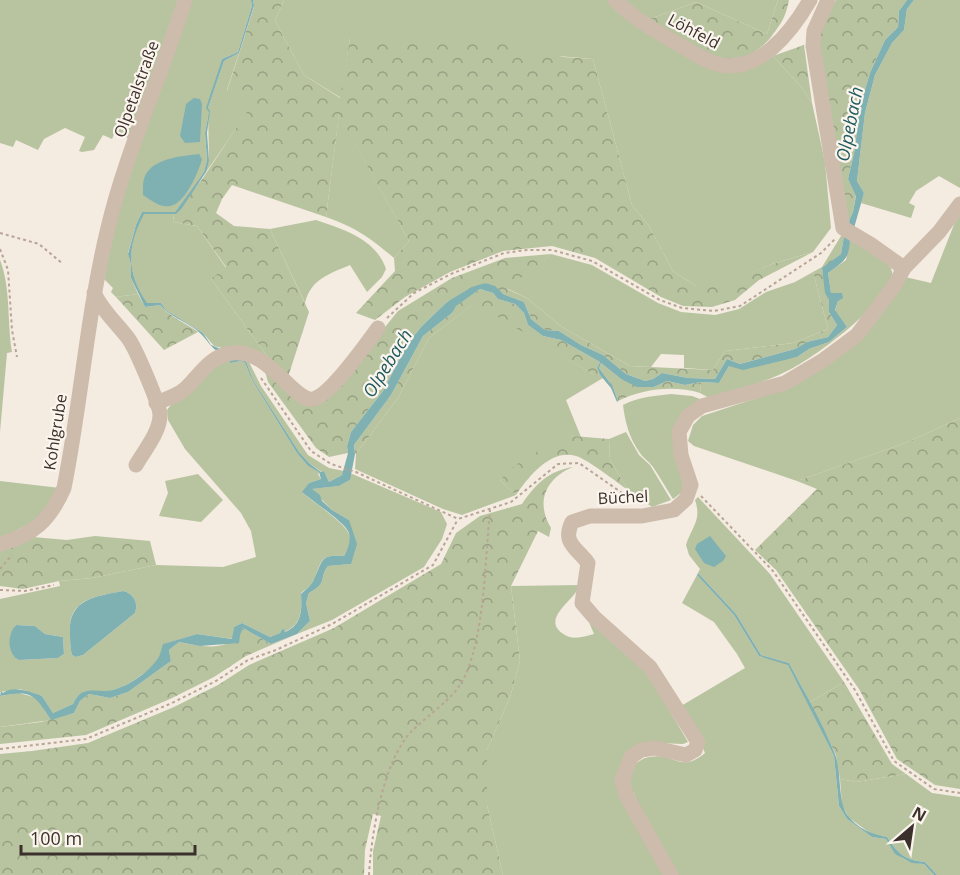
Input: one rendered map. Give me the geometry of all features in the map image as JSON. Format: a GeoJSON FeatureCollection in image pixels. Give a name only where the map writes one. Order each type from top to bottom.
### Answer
{"type":"FeatureCollection","features":[{"type":"Feature","properties":{"kind":"street","name":"Olpetalstraße"},"geometry":{"type":"LineString","coordinates":[[117,190],[173,39],[185,0]]}},
{"type":"Feature","properties":{"kind":"street","name":"Löhfeld"},"geometry":{"type":"LineString","coordinates":[[615,0],[643,24],[704,59],[733,66],[749,62],[764,54],[787,35],[810,0]]}},
{"type":"Feature","properties":{"kind":"street"},"geometry":{"type":"LineString","coordinates":[[828,0],[814,31],[813,46],[848,231],[904,268]]}},
{"type":"Feature","properties":{"kind":"street","name":"Kohlgrube"},"geometry":{"type":"LineString","coordinates":[[0,544],[31,532],[44,522],[56,507],[64,488],[94,293],[117,190]]}},
{"type":"Feature","properties":{"kind":"street"},"geometry":{"type":"LineString","coordinates":[[691,485],[681,455],[679,432],[688,416],[702,406],[785,383],[822,361],[857,335],[904,268],[939,232],[960,204]]}},
{"type":"Feature","properties":{"kind":"street"},"geometry":{"type":"LineString","coordinates":[[94,293],[107,316],[128,338],[136,352],[160,413],[155,432],[136,465]]}},
{"type":"Feature","properties":{"kind":"street"},"geometry":{"type":"LineString","coordinates":[[156,403],[185,389],[206,364],[229,353],[238,352],[249,354],[268,364],[300,395],[307,399],[314,399],[324,393],[347,368],[378,328]]}},
{"type":"Feature","properties":{"kind":"street","name":"Büchel"},"geometry":{"type":"LineString","coordinates":[[671,875],[627,797],[622,781],[631,757],[641,750],[655,748],[686,755],[695,750],[698,742],[650,667],[594,617],[582,603],[588,563],[569,541],[568,531],[572,522],[590,516],[642,516],[674,510],[686,499],[691,485]]}},
{"type":"Feature","properties":{"kind":"path"},"geometry":{"type":"LineString","coordinates":[[378,328],[396,307],[414,293],[451,274],[504,253],[527,250],[552,250],[592,261],[660,300],[682,308],[714,311],[740,306],[821,253],[848,231]]}},
{"type":"Feature","properties":{"kind":"path"},"geometry":{"type":"LineString","coordinates":[[0,233],[39,244],[63,264]]}},
{"type":"Feature","properties":{"kind":"path"},"geometry":{"type":"LineString","coordinates":[[0,249],[8,270],[12,330],[17,357]]}},
{"type":"Feature","properties":{"kind":"path"},"geometry":{"type":"LineString","coordinates":[[259,374],[311,451],[331,464],[356,472],[459,519],[511,502],[558,464],[579,464],[625,495],[642,516]]}},
{"type":"Feature","properties":{"kind":"path"},"geometry":{"type":"LineString","coordinates":[[691,485],[773,571],[855,690],[894,761],[934,789],[960,793]]}},
{"type":"Feature","properties":{"kind":"path"},"geometry":{"type":"LineString","coordinates":[[369,875],[370,852],[376,819],[394,759],[410,734],[447,700],[464,678],[475,648],[490,510]]}},
{"type":"Feature","properties":{"kind":"path"},"geometry":{"type":"LineString","coordinates":[[0,749],[86,739],[172,703],[216,681],[248,660],[276,650],[332,624],[433,565],[459,519]]}},
{"type":"Feature","properties":{"kind":"path"},"geometry":{"type":"LineString","coordinates":[[0,590],[25,591],[54,585]]}},
{"type":"Feature","properties":{"kind":"green space"},"geometry":{"type":"Polygon","coordinates":[[[0,0],[178,0],[130,139],[115,132],[112,139],[103,135],[94,150],[82,152],[79,151],[85,137],[65,128],[44,139],[38,150],[16,140],[13,147],[0,143],[0,0]]]}},
{"type":"Feature","properties":{"kind":"green space"},"geometry":{"type":"Polygon","coordinates":[[[190,0],[251,0],[252,6],[238,52],[222,59],[207,108],[209,112],[205,133],[207,160],[204,172],[175,212],[142,212],[128,253],[131,278],[138,294],[116,297],[111,292],[113,288],[103,278],[123,191],[190,0]]]}},
{"type":"Feature","properties":{"kind":"green space"},"geometry":{"type":"Polygon","coordinates":[[[253,0],[284,0],[275,21],[304,75],[340,98],[350,38],[467,37],[564,57],[593,59],[632,205],[649,226],[673,271],[696,286],[719,286],[772,264],[813,252],[759,280],[735,300],[712,307],[683,306],[661,297],[595,258],[552,246],[503,251],[450,272],[405,297],[375,320],[356,313],[395,271],[394,258],[409,241],[339,115],[326,217],[232,185],[216,213],[234,226],[270,229],[309,312],[288,377],[270,360],[211,279],[226,267],[197,226],[173,222],[174,214],[203,178],[255,100],[227,91],[254,7],[253,0]]]}},
{"type":"Feature","properties":{"kind":"green space"},"geometry":{"type":"Polygon","coordinates":[[[284,0],[609,0],[622,15],[773,56],[802,88],[812,103],[825,162],[831,228],[813,252],[772,264],[719,287],[696,286],[673,271],[649,226],[632,205],[593,59],[350,38],[341,98],[304,75],[275,21],[284,0]]]}},
{"type":"Feature","properties":{"kind":"green space"},"geometry":{"type":"Polygon","coordinates":[[[621,0],[778,0],[767,34],[696,2],[647,20],[621,0]]]}},
{"type":"Feature","properties":{"kind":"green space"},"geometry":{"type":"Polygon","coordinates":[[[778,0],[789,0],[778,28],[761,47],[736,59],[714,58],[647,20],[696,2],[767,34],[778,0]]]}},
{"type":"Feature","properties":{"kind":"green space"},"geometry":{"type":"Polygon","coordinates":[[[836,0],[907,0],[899,11],[898,27],[885,40],[870,73],[859,110],[855,149],[848,179],[856,195],[848,223],[817,38],[836,0]]]}},
{"type":"Feature","properties":{"kind":"green space"},"geometry":{"type":"Polygon","coordinates":[[[914,0],[960,0],[960,188],[939,176],[916,191],[909,203],[915,206],[911,218],[861,203],[864,193],[857,181],[865,113],[875,75],[892,43],[904,30],[907,9],[914,0]]]}},
{"type":"Feature","properties":{"kind":"green space"},"geometry":{"type":"Polygon","coordinates":[[[804,45],[812,103],[802,88],[773,56],[804,45]]]}},
{"type":"Feature","properties":{"kind":"green space"},"geometry":{"type":"Polygon","coordinates":[[[239,53],[227,90],[256,100],[204,175],[209,161],[208,108],[224,61],[239,53]]]}},
{"type":"Feature","properties":{"kind":"green space"},"geometry":{"type":"Polygon","coordinates":[[[339,114],[409,241],[394,258],[363,234],[326,217],[339,114]]]}},
{"type":"Feature","properties":{"kind":"green space"},"geometry":{"type":"Polygon","coordinates":[[[143,214],[174,214],[173,222],[197,226],[226,268],[211,279],[270,360],[214,346],[203,333],[166,310],[161,303],[147,304],[135,281],[131,259],[134,237],[143,214]]]}},
{"type":"Feature","properties":{"kind":"green space"},"geometry":{"type":"Polygon","coordinates":[[[960,216],[960,418],[908,442],[797,481],[694,446],[688,441],[693,425],[702,416],[769,394],[836,353],[905,277],[931,283],[955,222],[960,216]]]}},
{"type":"Feature","properties":{"kind":"green space"},"geometry":{"type":"Polygon","coordinates":[[[316,220],[357,237],[375,250],[386,269],[382,277],[367,292],[350,265],[316,283],[305,303],[270,229],[316,220]]]}},
{"type":"Feature","properties":{"kind":"green space"},"geometry":{"type":"Polygon","coordinates":[[[841,236],[844,236],[841,254],[822,269],[829,300],[829,312],[837,325],[828,337],[740,364],[727,359],[715,379],[688,378],[662,373],[645,381],[626,374],[603,355],[559,331],[545,330],[531,319],[524,302],[503,294],[485,283],[447,302],[408,343],[383,391],[351,432],[347,446],[348,453],[329,457],[316,448],[268,382],[264,368],[306,405],[377,337],[398,311],[452,278],[505,258],[551,254],[507,289],[527,298],[562,327],[630,366],[713,370],[725,351],[793,343],[828,329],[813,272],[822,267],[841,236]]]}},
{"type":"Feature","properties":{"kind":"green space"},"geometry":{"type":"Polygon","coordinates":[[[850,239],[890,266],[891,279],[876,303],[818,352],[783,373],[711,399],[700,393],[701,382],[719,383],[729,366],[797,357],[809,349],[829,342],[847,327],[835,311],[838,301],[831,293],[828,273],[846,260],[850,239]]]}},
{"type":"Feature","properties":{"kind":"green space"},"geometry":{"type":"Polygon","coordinates":[[[551,254],[592,265],[658,303],[681,312],[715,315],[739,309],[766,292],[795,282],[813,272],[828,329],[793,343],[725,351],[713,370],[684,368],[684,355],[661,354],[651,367],[630,366],[562,327],[527,298],[506,288],[551,254]]]}},
{"type":"Feature","properties":{"kind":"green space"},"geometry":{"type":"Polygon","coordinates":[[[0,260],[6,282],[12,352],[7,353],[0,432],[0,260]]]}},
{"type":"Feature","properties":{"kind":"green space"},"geometry":{"type":"Polygon","coordinates":[[[480,289],[493,293],[498,299],[515,304],[524,313],[528,325],[543,336],[561,340],[600,362],[597,368],[600,375],[594,375],[475,303],[429,338],[398,398],[355,454],[354,445],[391,395],[423,336],[452,313],[455,306],[480,289]]]}},
{"type":"Feature","properties":{"kind":"green space"},"geometry":{"type":"Polygon","coordinates":[[[138,294],[145,307],[160,305],[198,332],[164,350],[116,297],[138,294]]]}},
{"type":"Feature","properties":{"kind":"green space"},"geometry":{"type":"Polygon","coordinates":[[[476,302],[594,375],[600,375],[603,378],[566,400],[581,437],[573,436],[500,480],[516,495],[462,515],[443,509],[355,469],[356,454],[398,398],[429,338],[476,302]]]}},
{"type":"Feature","properties":{"kind":"green space"},"geometry":{"type":"Polygon","coordinates":[[[237,356],[247,358],[261,386],[308,455],[329,468],[344,471],[342,475],[329,482],[324,471],[310,464],[299,452],[253,380],[246,361],[230,360],[231,363],[241,361],[245,363],[252,380],[297,453],[308,466],[320,472],[318,474],[321,479],[309,483],[303,493],[346,529],[350,540],[344,556],[330,556],[323,560],[312,583],[301,593],[301,611],[298,621],[284,632],[283,628],[280,633],[270,637],[242,623],[234,627],[233,639],[197,634],[164,644],[157,661],[134,680],[114,690],[79,695],[73,704],[53,713],[42,696],[20,689],[0,692],[0,599],[60,586],[59,581],[92,578],[156,565],[223,567],[256,557],[251,531],[241,513],[185,449],[168,420],[167,410],[173,402],[190,392],[210,366],[237,356]],[[123,591],[94,597],[74,612],[70,631],[72,655],[76,657],[83,655],[135,613],[134,599],[123,591]],[[16,625],[11,633],[10,644],[12,654],[19,660],[58,658],[64,654],[63,637],[45,634],[35,626],[16,625]]]}},
{"type":"Feature","properties":{"kind":"green space"},"geometry":{"type":"Polygon","coordinates":[[[601,363],[621,379],[654,387],[667,381],[685,385],[701,382],[700,393],[680,389],[658,390],[618,401],[613,387],[599,368],[601,363]]]}},
{"type":"Feature","properties":{"kind":"green space"},"geometry":{"type":"Polygon","coordinates":[[[671,394],[692,396],[705,401],[684,418],[682,492],[673,499],[633,441],[626,423],[623,405],[652,396],[671,394]]]}},
{"type":"Feature","properties":{"kind":"green space"},"geometry":{"type":"Polygon","coordinates":[[[960,418],[960,789],[935,785],[897,759],[859,689],[776,570],[755,550],[817,489],[797,481],[908,442],[960,418]]]}},
{"type":"Feature","properties":{"kind":"green space"},"geometry":{"type":"Polygon","coordinates":[[[626,432],[639,455],[650,465],[671,500],[652,507],[628,490],[610,460],[609,439],[626,432]]]}},
{"type":"Feature","properties":{"kind":"green space"},"geometry":{"type":"Polygon","coordinates":[[[573,436],[609,439],[610,460],[628,490],[587,462],[576,456],[567,455],[558,456],[541,466],[516,495],[500,480],[525,459],[573,436]]]}},
{"type":"Feature","properties":{"kind":"green space"},"geometry":{"type":"Polygon","coordinates":[[[573,467],[550,484],[544,500],[546,518],[551,528],[549,537],[538,531],[511,586],[520,661],[510,697],[487,750],[487,805],[503,875],[373,875],[373,851],[381,816],[373,814],[365,850],[364,875],[0,875],[0,754],[88,743],[174,707],[218,685],[249,665],[334,628],[441,564],[456,533],[480,516],[522,504],[543,480],[556,472],[573,467]]]}},
{"type":"Feature","properties":{"kind":"green space"},"geometry":{"type":"Polygon","coordinates":[[[350,473],[441,512],[447,524],[442,539],[424,567],[332,620],[297,634],[310,621],[306,603],[309,593],[319,586],[328,566],[351,564],[349,520],[332,510],[311,489],[339,486],[350,480],[350,473]]]}},
{"type":"Feature","properties":{"kind":"green space"},"geometry":{"type":"Polygon","coordinates":[[[198,474],[223,500],[201,522],[159,516],[168,493],[165,481],[198,474]]]}},
{"type":"Feature","properties":{"kind":"green space"},"geometry":{"type":"Polygon","coordinates":[[[0,481],[60,488],[39,519],[0,539],[0,481]]]}},
{"type":"Feature","properties":{"kind":"green space"},"geometry":{"type":"Polygon","coordinates":[[[698,497],[770,574],[844,682],[810,702],[789,663],[761,655],[736,614],[698,573],[700,569],[689,555],[686,545],[697,518],[695,500],[698,497]]]}},
{"type":"Feature","properties":{"kind":"green space"},"geometry":{"type":"Polygon","coordinates":[[[95,536],[150,541],[156,565],[23,589],[0,586],[0,550],[33,537],[67,540],[95,536]]]}},
{"type":"Feature","properties":{"kind":"green space"},"geometry":{"type":"Polygon","coordinates":[[[697,575],[734,615],[759,656],[788,664],[834,756],[839,806],[847,819],[872,837],[886,839],[901,857],[911,862],[924,864],[934,875],[674,875],[628,782],[636,763],[646,758],[658,756],[689,762],[705,753],[681,706],[745,668],[714,622],[682,603],[697,575]]]}},
{"type":"Feature","properties":{"kind":"green space"},"geometry":{"type":"Polygon","coordinates":[[[580,585],[557,615],[555,621],[557,627],[570,637],[578,638],[594,634],[586,615],[641,662],[688,742],[683,744],[659,743],[620,767],[665,875],[503,875],[487,805],[487,750],[510,697],[520,661],[511,586],[580,585]]]}},
{"type":"Feature","properties":{"kind":"green space"},"geometry":{"type":"Polygon","coordinates":[[[243,628],[271,644],[297,634],[246,656],[214,677],[170,699],[86,735],[0,744],[0,727],[41,722],[74,713],[80,701],[89,694],[110,698],[128,692],[171,661],[169,650],[179,642],[206,646],[223,645],[238,636],[243,628]]]}},
{"type":"Feature","properties":{"kind":"green space"},"geometry":{"type":"Polygon","coordinates":[[[844,682],[892,764],[906,774],[856,782],[840,779],[836,755],[810,702],[844,682]]]}},
{"type":"Feature","properties":{"kind":"green space"},"geometry":{"type":"Polygon","coordinates":[[[19,693],[37,698],[51,720],[0,727],[0,696],[19,693]]]}},
{"type":"Feature","properties":{"kind":"green space"},"geometry":{"type":"Polygon","coordinates":[[[906,774],[932,793],[960,797],[960,875],[937,875],[925,862],[912,860],[903,855],[887,837],[873,835],[849,818],[842,805],[840,779],[856,782],[906,774]]]}},
{"type":"Feature","properties":{"kind":"water"},"geometry":{"type":"Polygon","coordinates":[[[251,0],[254,6],[239,53],[224,61],[208,108],[210,111],[207,133],[209,161],[206,172],[176,214],[144,214],[132,248],[132,270],[135,281],[147,303],[161,303],[166,310],[203,333],[211,345],[223,350],[218,352],[213,348],[203,336],[196,330],[169,313],[160,305],[145,307],[131,278],[128,254],[142,212],[175,212],[204,172],[207,160],[205,133],[209,112],[206,108],[222,59],[238,52],[252,6],[251,0]]]}},
{"type":"Feature","properties":{"kind":"water"},"geometry":{"type":"Polygon","coordinates":[[[907,0],[914,0],[907,9],[904,30],[892,43],[875,75],[865,113],[857,181],[864,193],[854,228],[848,223],[856,196],[848,179],[855,149],[859,110],[870,73],[885,40],[898,27],[899,11],[907,0]]]}},
{"type":"Feature","properties":{"kind":"water"},"geometry":{"type":"Polygon","coordinates":[[[194,98],[200,99],[202,104],[200,142],[185,143],[180,136],[186,104],[194,98]]]}},
{"type":"Feature","properties":{"kind":"water"},"geometry":{"type":"Polygon","coordinates":[[[199,154],[202,159],[195,179],[176,204],[163,206],[143,195],[145,177],[148,171],[158,163],[171,158],[199,154]]]}},
{"type":"Feature","properties":{"kind":"water"},"geometry":{"type":"Polygon","coordinates":[[[844,236],[850,239],[847,256],[842,263],[828,273],[831,293],[842,293],[843,298],[838,301],[835,310],[847,327],[829,342],[809,349],[797,357],[743,370],[729,366],[719,383],[701,382],[685,385],[667,381],[654,387],[637,387],[621,379],[601,363],[599,368],[613,387],[617,402],[611,388],[597,368],[600,362],[561,340],[543,336],[528,325],[524,313],[515,304],[498,299],[493,293],[480,289],[456,306],[452,313],[423,336],[391,395],[354,445],[355,454],[350,480],[339,486],[312,489],[332,510],[349,520],[357,544],[351,564],[328,566],[319,586],[309,593],[306,603],[310,621],[297,634],[271,644],[243,628],[239,643],[200,646],[179,642],[169,650],[171,661],[128,692],[110,698],[89,694],[80,701],[74,713],[51,720],[36,699],[31,696],[19,694],[0,696],[1,691],[3,693],[22,690],[42,696],[53,713],[73,704],[86,691],[113,690],[131,682],[156,661],[163,644],[197,634],[232,639],[234,627],[242,623],[270,637],[280,633],[283,628],[285,632],[298,621],[301,611],[301,594],[312,583],[323,560],[330,556],[344,556],[350,539],[346,528],[302,492],[309,483],[321,479],[319,472],[308,466],[297,453],[252,380],[245,363],[241,361],[231,363],[230,360],[246,361],[253,380],[299,452],[310,464],[321,472],[324,471],[329,482],[342,475],[351,432],[383,391],[408,343],[447,302],[472,287],[485,283],[495,286],[503,294],[524,302],[531,319],[545,330],[559,331],[603,355],[626,374],[645,381],[662,373],[688,378],[715,379],[727,359],[740,364],[828,337],[837,325],[829,312],[829,300],[825,293],[822,268],[841,254],[844,236]]]}},
{"type":"Feature","properties":{"kind":"water"},"geometry":{"type":"Polygon","coordinates":[[[710,536],[726,556],[714,567],[704,563],[695,549],[697,544],[710,536]]]}},
{"type":"Feature","properties":{"kind":"water"},"geometry":{"type":"Polygon","coordinates":[[[698,573],[736,614],[761,655],[789,663],[835,754],[842,803],[848,816],[866,830],[887,837],[903,855],[912,860],[925,862],[937,875],[934,875],[924,864],[912,863],[895,854],[886,839],[872,837],[847,819],[839,806],[834,756],[788,665],[759,656],[734,615],[697,575],[698,573]]]}},
{"type":"Feature","properties":{"kind":"water"},"geometry":{"type":"Polygon","coordinates":[[[123,591],[134,599],[135,613],[83,655],[76,657],[72,655],[70,632],[74,612],[94,597],[123,591]]]}},
{"type":"Feature","properties":{"kind":"water"},"geometry":{"type":"Polygon","coordinates":[[[16,625],[35,626],[45,634],[63,637],[64,654],[58,658],[19,660],[10,649],[11,633],[16,625]]]}},
{"type":"Feature","properties":{"kind":"water label","name":"Olpebach"},"geometry":{"type":"Point","coordinates":[849,124]}},
{"type":"Feature","properties":{"kind":"water label","name":"Olpebach"},"geometry":{"type":"Point","coordinates":[387,363]}}]}
